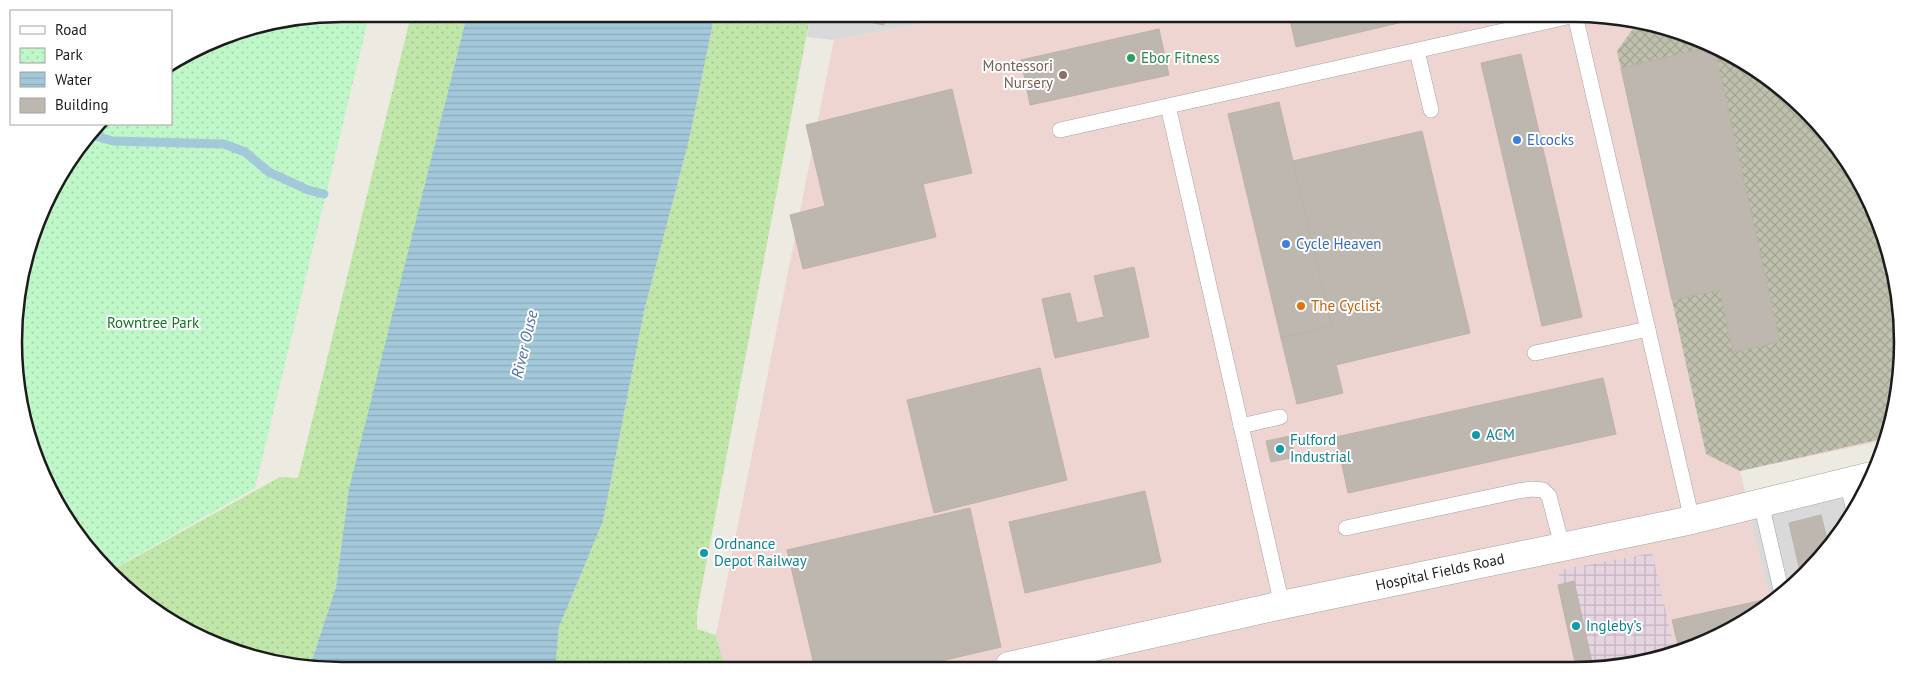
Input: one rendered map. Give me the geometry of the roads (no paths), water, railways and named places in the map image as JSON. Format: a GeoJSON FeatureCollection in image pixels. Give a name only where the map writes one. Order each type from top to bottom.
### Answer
{"type":"FeatureCollection","features":[{"type":"Feature","properties":{"kind":"street","name":"Hospital Fields Road"},"geometry":{"type":"LineString","coordinates":[[1027,662],[1282,605],[1692,520],[1859,479]]}},
{"type":"Feature","properties":{"kind":"lane"},"geometry":{"type":"LineString","coordinates":[[1060,130],[1546,22]]}},
{"type":"Feature","properties":{"kind":"lane"},"geometry":{"type":"LineString","coordinates":[[1579,22],[1692,520]]}},
{"type":"Feature","properties":{"kind":"lane"},"geometry":{"type":"LineString","coordinates":[[1417,51],[1431,110]]}},
{"type":"Feature","properties":{"kind":"lane"},"geometry":{"type":"LineString","coordinates":[[1168,106],[1282,605]]}},
{"type":"Feature","properties":{"kind":"lane"},"geometry":{"type":"LineString","coordinates":[[1535,353],[1648,329]]}},
{"type":"Feature","properties":{"kind":"lane"},"geometry":{"type":"LineString","coordinates":[[1241,426],[1280,416]]}},
{"type":"Feature","properties":{"kind":"lane"},"geometry":{"type":"LineString","coordinates":[[1346,528],[1532,489],[1543,490],[1549,496],[1562,546]]}},
{"type":"Feature","properties":{"kind":"lane"},"geometry":{"type":"LineString","coordinates":[[1761,503],[1780,586]]}},
{"type":"Feature","properties":{"kind":"water","name":"River Ouse"},"geometry":{"type":"Polygon","coordinates":[[[465,22],[713,22],[689,140],[644,311],[603,521],[559,627],[556,662],[342,662],[312,660],[336,587],[349,489],[465,22]]]}},
{"type":"Feature","properties":{"kind":"waterway"},"geometry":{"type":"LineString","coordinates":[[98,137],[113,141],[224,144],[245,152],[269,172],[308,190],[324,194]]}},
{"type":"Feature","properties":{"kind":"place","name":"Ebor Fitness"},"geometry":{"type":"Point","coordinates":[1131,58]}},
{"type":"Feature","properties":{"kind":"place","name":"Montessori Nursery"},"geometry":{"type":"Point","coordinates":[1063,75]}},
{"type":"Feature","properties":{"kind":"place","name":"Elcocks"},"geometry":{"type":"Point","coordinates":[1517,140]}},
{"type":"Feature","properties":{"kind":"place","name":"Cycle Heaven"},"geometry":{"type":"Point","coordinates":[1286,244]}},
{"type":"Feature","properties":{"kind":"place","name":"The Cyclist"},"geometry":{"type":"Point","coordinates":[1301,306]}},
{"type":"Feature","properties":{"kind":"place","name":"ACM"},"geometry":{"type":"Point","coordinates":[1476,435]}},
{"type":"Feature","properties":{"kind":"place","name":"Fulford Industrial"},"geometry":{"type":"Point","coordinates":[1280,449]}},
{"type":"Feature","properties":{"kind":"place","name":"Ordnance Depot Railway"},"geometry":{"type":"Point","coordinates":[704,553]}},
{"type":"Feature","properties":{"kind":"place","name":"Ingleby’s"},"geometry":{"type":"Point","coordinates":[1576,626]}},
{"type":"Feature","properties":{"kind":"park label","name":"Rowntree Park"},"geometry":{"type":"Point","coordinates":[153,323]}}]}
